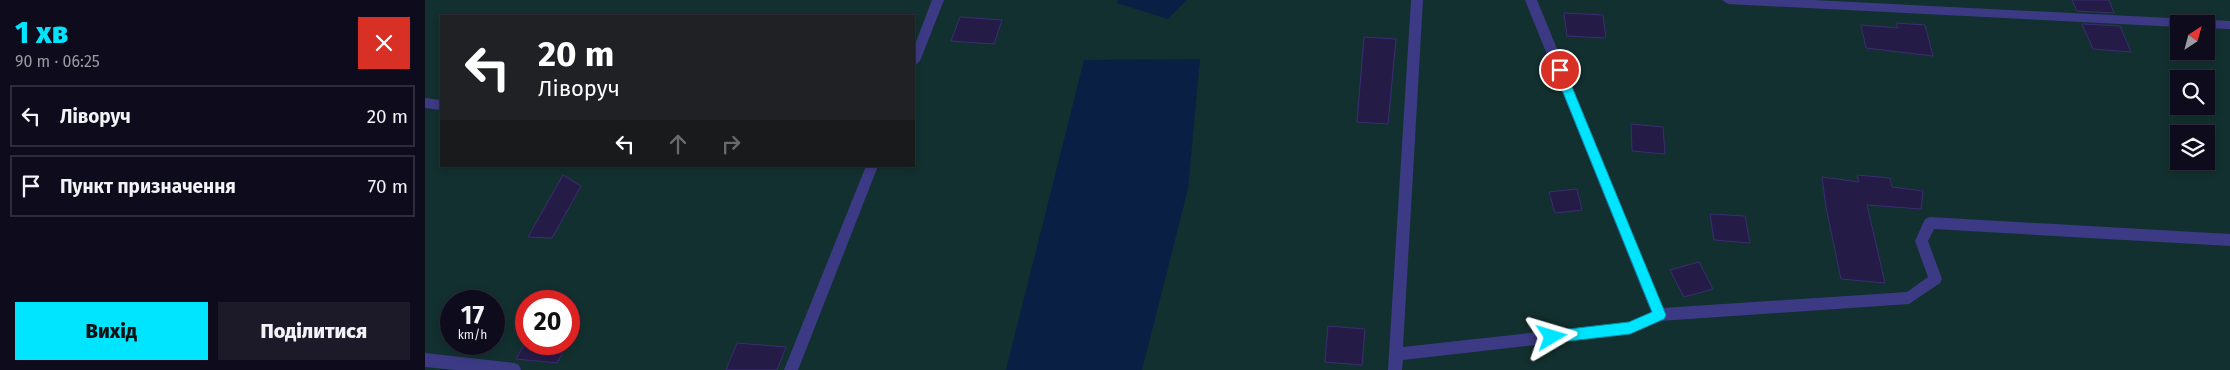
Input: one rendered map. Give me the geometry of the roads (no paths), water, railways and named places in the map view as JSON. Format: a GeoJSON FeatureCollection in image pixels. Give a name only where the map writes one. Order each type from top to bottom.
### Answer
{"type":"FeatureCollection","features":[{"type":"Feature","properties":{"kind":"lane"},"geometry":{"type":"LineString","coordinates":[[915,58],[938,0]]}},
{"type":"Feature","properties":{"kind":"lane"},"geometry":{"type":"LineString","coordinates":[[1395,370],[1417,0]]}},
{"type":"Feature","properties":{"kind":"lane"},"geometry":{"type":"LineString","coordinates":[[1531,0],[1659,315]]}},
{"type":"Feature","properties":{"kind":"lane"},"geometry":{"type":"LineString","coordinates":[[1728,0],[2230,25]]}},
{"type":"Feature","properties":{"kind":"lane"},"geometry":{"type":"LineString","coordinates":[[425,103],[440,105]]}},
{"type":"Feature","properties":{"kind":"lane"},"geometry":{"type":"LineString","coordinates":[[791,370],[872,167]]}},
{"type":"Feature","properties":{"kind":"lane"},"geometry":{"type":"LineString","coordinates":[[1396,354],[1630,328],[1659,315],[1909,298],[1935,279],[1921,241],[1930,224],[2230,240]]}},
{"type":"Feature","properties":{"kind":"lane"},"geometry":{"type":"LineString","coordinates":[[425,360],[514,370]]}},
{"type":"Feature","properties":{"kind":"water"},"geometry":{"type":"Polygon","coordinates":[[[1118,0],[1187,0],[1168,19],[1117,3],[1118,0]]]}},
{"type":"Feature","properties":{"kind":"water"},"geometry":{"type":"Polygon","coordinates":[[[1200,59],[1188,189],[1142,370],[1006,370],[1084,60],[1200,59]]]}}]}
